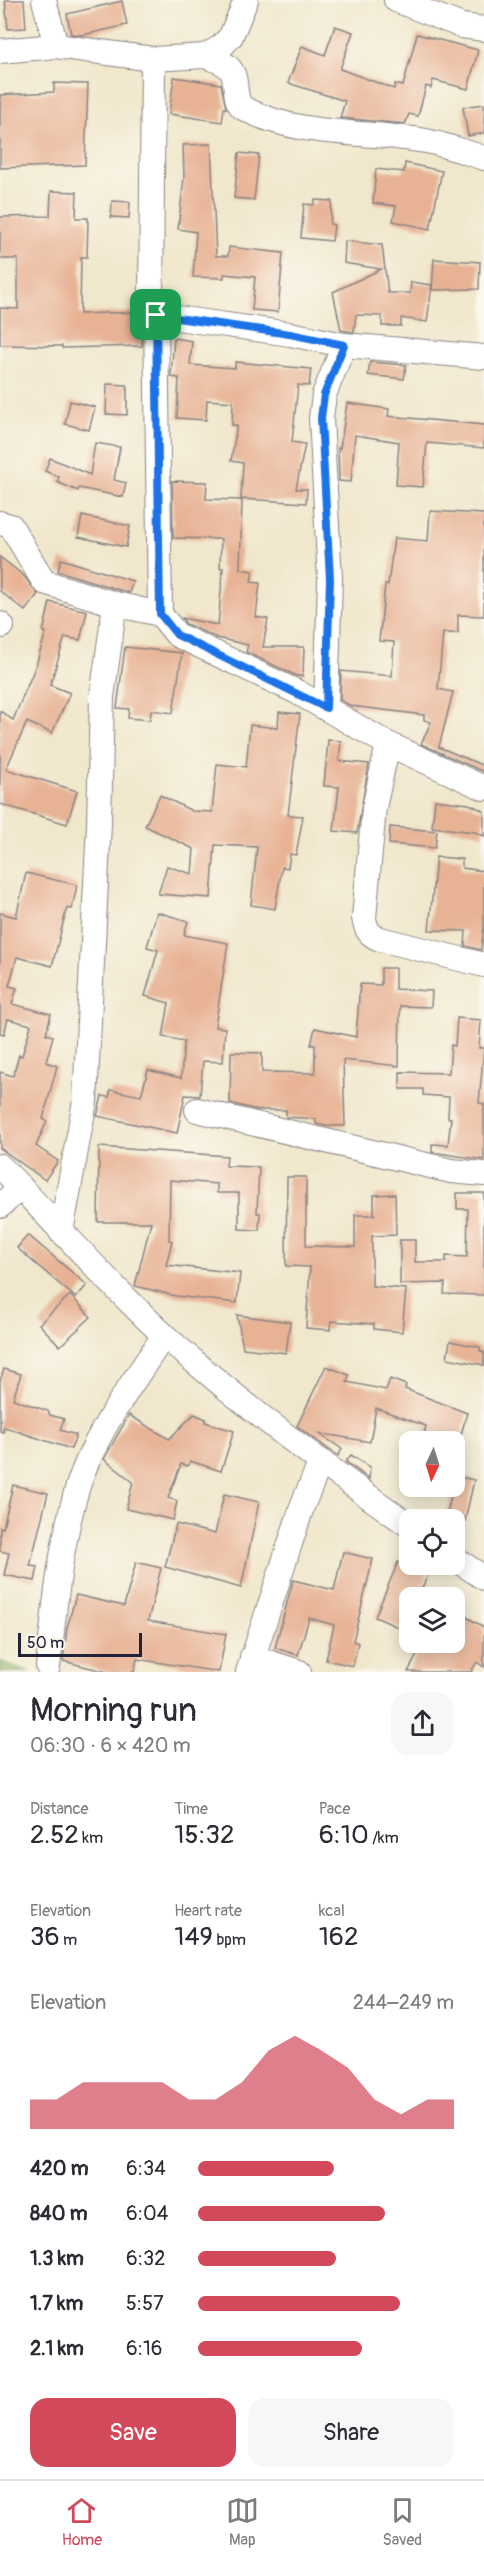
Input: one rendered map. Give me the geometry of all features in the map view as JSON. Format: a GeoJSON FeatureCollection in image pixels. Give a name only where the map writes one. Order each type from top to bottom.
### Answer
{"type":"FeatureCollection","features":[{"type":"Feature","properties":{"kind":"street"},"geometry":{"type":"LineString","coordinates":[[44,0],[56,46]]}},
{"type":"Feature","properties":{"kind":"street"},"geometry":{"type":"LineString","coordinates":[[205,56],[221,46],[231,36],[246,0]]}},
{"type":"Feature","properties":{"kind":"street"},"geometry":{"type":"LineString","coordinates":[[396,0],[462,26],[484,29]]}},
{"type":"Feature","properties":{"kind":"street"},"geometry":{"type":"LineString","coordinates":[[0,51],[56,46],[153,59],[205,56],[228,66],[234,74],[238,101],[245,109],[283,122],[326,132],[426,141],[484,158]]}},
{"type":"Feature","properties":{"kind":"street"},"geometry":{"type":"LineString","coordinates":[[153,59],[152,306],[156,315],[160,614],[177,635],[297,692],[388,744],[484,788]]}},
{"type":"Feature","properties":{"kind":"street"},"geometry":{"type":"LineString","coordinates":[[156,315],[290,334],[344,345],[484,357]]}},
{"type":"Feature","properties":{"kind":"street"},"geometry":{"type":"LineString","coordinates":[[326,708],[330,579],[321,418],[324,395],[344,345]]}},
{"type":"Feature","properties":{"kind":"street"},"geometry":{"type":"LineString","coordinates":[[0,523],[11,526],[44,582],[115,604],[160,614]]}},
{"type":"Feature","properties":{"kind":"street"},"geometry":{"type":"LineString","coordinates":[[61,1232],[85,1101],[98,836],[102,696],[115,604]]}},
{"type":"Feature","properties":{"kind":"street"},"geometry":{"type":"LineString","coordinates":[[297,692],[326,659]]}},
{"type":"Feature","properties":{"kind":"street"},"geometry":{"type":"LineString","coordinates":[[388,744],[374,808],[364,918],[366,927],[373,937],[484,965]]}},
{"type":"Feature","properties":{"kind":"street"},"geometry":{"type":"LineString","coordinates":[[197,1110],[406,1161],[451,1171],[484,1174]]}},
{"type":"Feature","properties":{"kind":"street"},"geometry":{"type":"LineString","coordinates":[[0,1166],[61,1232],[164,1335],[249,1407],[399,1518]]}},
{"type":"Feature","properties":{"kind":"street"},"geometry":{"type":"LineString","coordinates":[[0,1206],[21,1187]]}},
{"type":"Feature","properties":{"kind":"street"},"geometry":{"type":"LineString","coordinates":[[48,1667],[58,1578],[79,1484],[102,1432],[164,1335]]}},
{"type":"Feature","properties":{"kind":"street"},"geometry":{"type":"LineString","coordinates":[[299,1672],[250,1664],[303,1504],[321,1461]]}},
{"type":"Feature","properties":{"kind":"street"},"geometry":{"type":"LineString","coordinates":[[465,1565],[484,1578]]}},
{"type":"Feature","properties":{"kind":"green space"},"geometry":{"type":"Polygon","coordinates":[[[0,1662],[31,1672],[0,1672],[0,1662]]]}},
{"type":"Feature","properties":{"kind":"building"},"geometry":{"type":"Polygon","coordinates":[[[5,0],[24,0],[26,28],[8,29],[5,0]]]}},
{"type":"Feature","properties":{"kind":"building"},"geometry":{"type":"Polygon","coordinates":[[[122,1],[127,25],[83,35],[71,34],[67,14],[122,1]]]}},
{"type":"Feature","properties":{"kind":"building"},"geometry":{"type":"Polygon","coordinates":[[[335,26],[353,32],[340,69],[394,89],[395,84],[403,86],[417,34],[478,50],[468,89],[433,80],[431,88],[426,86],[418,116],[409,114],[405,124],[340,118],[345,101],[288,83],[302,46],[325,55],[335,26]]]}},
{"type":"Feature","properties":{"kind":"building"},"geometry":{"type":"Polygon","coordinates":[[[174,77],[221,84],[226,108],[224,108],[222,122],[169,114],[174,77]]]}},
{"type":"Feature","properties":{"kind":"building"},"geometry":{"type":"Polygon","coordinates":[[[54,83],[88,84],[85,165],[0,168],[0,95],[54,92],[54,83]]]}},
{"type":"Feature","properties":{"kind":"building"},"geometry":{"type":"Polygon","coordinates":[[[484,104],[484,133],[468,136],[463,107],[484,104]]]}},
{"type":"Feature","properties":{"kind":"building"},"geometry":{"type":"Polygon","coordinates":[[[211,144],[216,256],[228,256],[229,247],[283,253],[278,312],[252,310],[255,277],[224,274],[224,278],[193,277],[196,232],[178,229],[184,178],[183,145],[211,144]]]}},
{"type":"Feature","properties":{"kind":"building"},"geometry":{"type":"Polygon","coordinates":[[[239,153],[259,155],[254,200],[234,198],[239,153]]]}},
{"type":"Feature","properties":{"kind":"building"},"geometry":{"type":"Polygon","coordinates":[[[405,163],[442,171],[430,229],[393,221],[396,206],[373,203],[376,169],[404,172],[405,163]]]}},
{"type":"Feature","properties":{"kind":"building"},"geometry":{"type":"Polygon","coordinates":[[[51,191],[77,192],[76,218],[88,218],[87,257],[81,257],[80,314],[138,312],[142,319],[142,346],[62,348],[62,346],[0,345],[0,308],[18,309],[18,259],[0,259],[0,217],[50,216],[51,191]]]}},
{"type":"Feature","properties":{"kind":"building"},"geometry":{"type":"Polygon","coordinates":[[[315,200],[332,201],[330,224],[334,225],[332,241],[301,238],[304,204],[314,205],[315,200]]]}},
{"type":"Feature","properties":{"kind":"building"},"geometry":{"type":"Polygon","coordinates":[[[112,201],[130,202],[129,218],[111,217],[112,201]]]}},
{"type":"Feature","properties":{"kind":"building"},"geometry":{"type":"Polygon","coordinates":[[[345,241],[382,245],[388,293],[410,293],[411,282],[432,285],[427,322],[401,318],[401,326],[382,326],[382,316],[356,315],[354,332],[341,330],[333,292],[381,269],[344,263],[345,241]]]}},
{"type":"Feature","properties":{"kind":"building"},"geometry":{"type":"Polygon","coordinates":[[[434,259],[480,262],[479,289],[432,290],[434,259]]]}},
{"type":"Feature","properties":{"kind":"building"},"geometry":{"type":"Polygon","coordinates":[[[174,338],[192,341],[190,365],[235,368],[235,362],[311,369],[309,386],[298,385],[292,442],[305,444],[296,489],[307,489],[306,503],[241,499],[243,463],[231,461],[237,425],[232,425],[233,402],[207,400],[206,420],[177,418],[179,378],[171,377],[174,338]]]}},
{"type":"Feature","properties":{"kind":"building"},"geometry":{"type":"Polygon","coordinates":[[[370,362],[406,365],[404,379],[368,375],[370,362]]]}},
{"type":"Feature","properties":{"kind":"building"},"geometry":{"type":"Polygon","coordinates":[[[107,384],[127,385],[127,415],[106,414],[107,384]]]}},
{"type":"Feature","properties":{"kind":"building"},"geometry":{"type":"Polygon","coordinates":[[[70,401],[95,407],[89,430],[65,424],[70,401]]]}},
{"type":"Feature","properties":{"kind":"building"},"geometry":{"type":"Polygon","coordinates":[[[347,403],[389,409],[388,416],[484,425],[484,448],[427,443],[423,487],[396,485],[399,442],[355,435],[351,482],[339,481],[338,448],[340,448],[347,403]]]}},
{"type":"Feature","properties":{"kind":"building"},"geometry":{"type":"Polygon","coordinates":[[[95,443],[120,447],[114,480],[126,483],[123,497],[79,488],[78,491],[57,482],[59,477],[45,471],[50,458],[90,475],[95,443]]]}},
{"type":"Feature","properties":{"kind":"building"},"geometry":{"type":"Polygon","coordinates":[[[172,481],[207,482],[206,499],[242,500],[240,569],[253,571],[251,582],[260,583],[256,617],[268,619],[263,647],[304,647],[303,676],[297,676],[246,652],[248,645],[217,638],[186,624],[182,618],[218,625],[223,568],[220,568],[221,539],[173,538],[172,481]]]}},
{"type":"Feature","properties":{"kind":"building"},"geometry":{"type":"Polygon","coordinates":[[[430,511],[484,514],[484,616],[458,615],[458,633],[443,633],[438,689],[453,692],[439,747],[484,766],[484,772],[421,744],[431,722],[424,720],[424,715],[351,706],[340,700],[341,671],[392,676],[394,642],[379,641],[385,585],[388,585],[394,538],[428,541],[430,511]]]}},
{"type":"Feature","properties":{"kind":"building"},"geometry":{"type":"Polygon","coordinates":[[[82,516],[130,526],[126,547],[78,537],[82,516]]]}},
{"type":"Feature","properties":{"kind":"building"},"geometry":{"type":"Polygon","coordinates":[[[0,557],[23,575],[38,594],[25,611],[0,591],[0,557]]]}},
{"type":"Feature","properties":{"kind":"building"},"geometry":{"type":"Polygon","coordinates":[[[61,559],[133,581],[129,593],[58,571],[61,559]]]}},
{"type":"Feature","properties":{"kind":"building"},"geometry":{"type":"Polygon","coordinates":[[[50,602],[87,611],[80,640],[65,637],[50,685],[70,693],[52,733],[27,722],[6,769],[77,791],[67,824],[0,804],[0,711],[13,720],[36,665],[46,632],[43,632],[50,602]]]}},
{"type":"Feature","properties":{"kind":"building"},"geometry":{"type":"Polygon","coordinates":[[[125,647],[182,653],[173,713],[151,710],[150,720],[128,718],[129,709],[117,708],[125,647]]]}},
{"type":"Feature","properties":{"kind":"building"},"geometry":{"type":"Polygon","coordinates":[[[279,712],[300,714],[288,815],[303,816],[296,855],[290,854],[288,868],[282,867],[275,909],[251,905],[257,847],[215,845],[211,898],[158,894],[167,866],[192,874],[194,849],[145,826],[160,795],[192,811],[212,812],[217,764],[246,767],[250,725],[278,728],[279,712]]]}},
{"type":"Feature","properties":{"kind":"building"},"geometry":{"type":"Polygon","coordinates":[[[328,740],[341,741],[339,761],[369,764],[357,833],[334,831],[339,787],[324,786],[328,740]]]}},
{"type":"Feature","properties":{"kind":"building"},"geometry":{"type":"Polygon","coordinates":[[[435,800],[469,804],[484,811],[484,836],[475,832],[432,827],[435,800]]]}},
{"type":"Feature","properties":{"kind":"building"},"geometry":{"type":"Polygon","coordinates":[[[390,827],[437,831],[435,848],[389,844],[390,827]]]}},
{"type":"Feature","properties":{"kind":"building"},"geometry":{"type":"Polygon","coordinates":[[[436,857],[462,859],[462,868],[484,871],[484,927],[481,950],[465,946],[466,931],[429,930],[436,857]]]}},
{"type":"Feature","properties":{"kind":"building"},"geometry":{"type":"Polygon","coordinates":[[[26,873],[77,885],[72,909],[67,908],[52,966],[17,957],[9,986],[17,988],[12,1004],[51,1014],[46,1034],[53,1036],[46,1062],[57,1066],[43,1119],[47,1121],[36,1146],[58,1161],[45,1180],[0,1148],[0,1072],[13,1076],[19,1055],[22,1056],[31,1025],[8,1019],[4,1034],[0,1033],[0,913],[16,917],[26,873]]]}},
{"type":"Feature","properties":{"kind":"building"},"geometry":{"type":"Polygon","coordinates":[[[157,912],[188,921],[184,935],[228,943],[215,1027],[225,1028],[223,1062],[203,1061],[200,1096],[185,1095],[177,1133],[97,1116],[102,1096],[109,1097],[111,1090],[141,1096],[148,1070],[181,1078],[184,1041],[163,1037],[169,1003],[145,996],[158,950],[147,947],[157,912]]]}},
{"type":"Feature","properties":{"kind":"building"},"geometry":{"type":"Polygon","coordinates":[[[381,968],[395,968],[395,989],[432,991],[431,1007],[400,1006],[399,1066],[343,1060],[345,1126],[326,1126],[316,1124],[316,1119],[286,1117],[286,1110],[257,1110],[230,1103],[231,1052],[262,1053],[262,1072],[315,1073],[315,1045],[311,1045],[315,1028],[356,1037],[360,984],[381,985],[381,968]]]}},
{"type":"Feature","properties":{"kind":"building"},"geometry":{"type":"Polygon","coordinates":[[[457,1018],[481,1020],[479,1048],[484,1048],[479,1103],[484,1104],[484,1160],[432,1152],[432,1144],[448,1145],[451,1118],[448,1118],[449,1097],[423,1095],[423,1089],[400,1089],[400,1072],[449,1073],[451,1045],[455,1046],[457,1018]]]}},
{"type":"Feature","properties":{"kind":"building"},"geometry":{"type":"Polygon","coordinates":[[[99,1147],[227,1156],[226,1166],[259,1167],[257,1213],[260,1213],[259,1230],[239,1229],[239,1193],[217,1193],[217,1184],[170,1180],[169,1240],[172,1241],[166,1265],[240,1273],[237,1303],[176,1296],[135,1286],[151,1222],[98,1222],[99,1147]]]}},
{"type":"Feature","properties":{"kind":"building"},"geometry":{"type":"Polygon","coordinates":[[[287,1177],[306,1177],[306,1246],[355,1247],[355,1215],[374,1215],[374,1195],[395,1194],[396,1235],[372,1236],[372,1286],[406,1289],[402,1332],[374,1329],[374,1324],[331,1321],[330,1330],[306,1328],[310,1267],[286,1266],[287,1177]]]}},
{"type":"Feature","properties":{"kind":"building"},"geometry":{"type":"Polygon","coordinates":[[[457,1193],[484,1193],[484,1295],[444,1294],[445,1283],[400,1284],[400,1240],[415,1240],[415,1262],[446,1262],[446,1256],[467,1257],[468,1209],[457,1209],[457,1193]]]}},
{"type":"Feature","properties":{"kind":"building"},"geometry":{"type":"Polygon","coordinates":[[[28,1235],[87,1285],[76,1298],[17,1248],[28,1235]]]}},
{"type":"Feature","properties":{"kind":"building"},"geometry":{"type":"Polygon","coordinates":[[[70,1295],[91,1317],[60,1346],[39,1324],[70,1295]]]}},
{"type":"Feature","properties":{"kind":"building"},"geometry":{"type":"Polygon","coordinates":[[[237,1315],[290,1322],[286,1353],[243,1348],[237,1315]]]}},
{"type":"Feature","properties":{"kind":"building"},"geometry":{"type":"Polygon","coordinates":[[[450,1341],[480,1347],[480,1351],[484,1352],[484,1365],[447,1358],[450,1341]]]}},
{"type":"Feature","properties":{"kind":"building"},"geometry":{"type":"Polygon","coordinates":[[[326,1366],[349,1375],[347,1382],[386,1390],[390,1379],[406,1385],[405,1389],[467,1413],[462,1431],[425,1431],[426,1426],[376,1408],[370,1442],[318,1433],[342,1449],[338,1456],[297,1426],[326,1366]]]}},
{"type":"Feature","properties":{"kind":"building"},"geometry":{"type":"Polygon","coordinates":[[[4,1369],[21,1374],[13,1399],[64,1419],[60,1430],[76,1435],[71,1449],[4,1427],[3,1432],[0,1431],[0,1381],[4,1369]]]}},
{"type":"Feature","properties":{"kind":"building"},"geometry":{"type":"Polygon","coordinates":[[[194,1414],[206,1419],[205,1422],[234,1431],[221,1471],[190,1461],[188,1466],[181,1464],[168,1498],[177,1501],[173,1520],[126,1509],[133,1482],[104,1459],[129,1415],[169,1439],[194,1414]]]}},
{"type":"Feature","properties":{"kind":"building"},"geometry":{"type":"Polygon","coordinates":[[[351,1455],[370,1467],[369,1479],[346,1462],[351,1455]]]}},
{"type":"Feature","properties":{"kind":"building"},"geometry":{"type":"Polygon","coordinates":[[[465,1478],[474,1480],[465,1521],[465,1509],[448,1509],[451,1497],[465,1497],[465,1478]]]}},
{"type":"Feature","properties":{"kind":"building"},"geometry":{"type":"Polygon","coordinates":[[[13,1485],[48,1493],[30,1566],[38,1567],[35,1581],[4,1575],[9,1553],[0,1551],[0,1527],[3,1528],[13,1485]]]}},
{"type":"Feature","properties":{"kind":"building"},"geometry":{"type":"Polygon","coordinates":[[[224,1494],[259,1502],[241,1588],[165,1567],[176,1524],[215,1534],[224,1494]]]}},
{"type":"Feature","properties":{"kind":"building"},"geometry":{"type":"Polygon","coordinates":[[[343,1552],[373,1559],[353,1641],[358,1643],[353,1666],[326,1660],[334,1625],[309,1618],[298,1655],[275,1648],[293,1580],[334,1590],[343,1552]]]}},
{"type":"Feature","properties":{"kind":"building"},"geometry":{"type":"Polygon","coordinates":[[[136,1562],[161,1568],[148,1621],[226,1634],[219,1672],[137,1659],[134,1672],[107,1672],[63,1661],[67,1628],[76,1595],[124,1606],[136,1562]]]}},
{"type":"Feature","properties":{"kind":"building"},"geometry":{"type":"Polygon","coordinates":[[[398,1562],[399,1575],[428,1575],[422,1587],[399,1587],[399,1627],[375,1617],[398,1562]]]}},
{"type":"Feature","properties":{"kind":"building"},"geometry":{"type":"Polygon","coordinates":[[[465,1616],[484,1627],[484,1667],[477,1662],[471,1672],[408,1672],[418,1653],[465,1653],[465,1616]]]}},
{"type":"Feature","properties":{"kind":"route"},"geometry":{"type":"LineString","coordinates":[[156,315],[290,334],[344,345],[330,375],[321,418],[330,579],[326,708],[177,635],[160,614],[156,315]]}}]}
